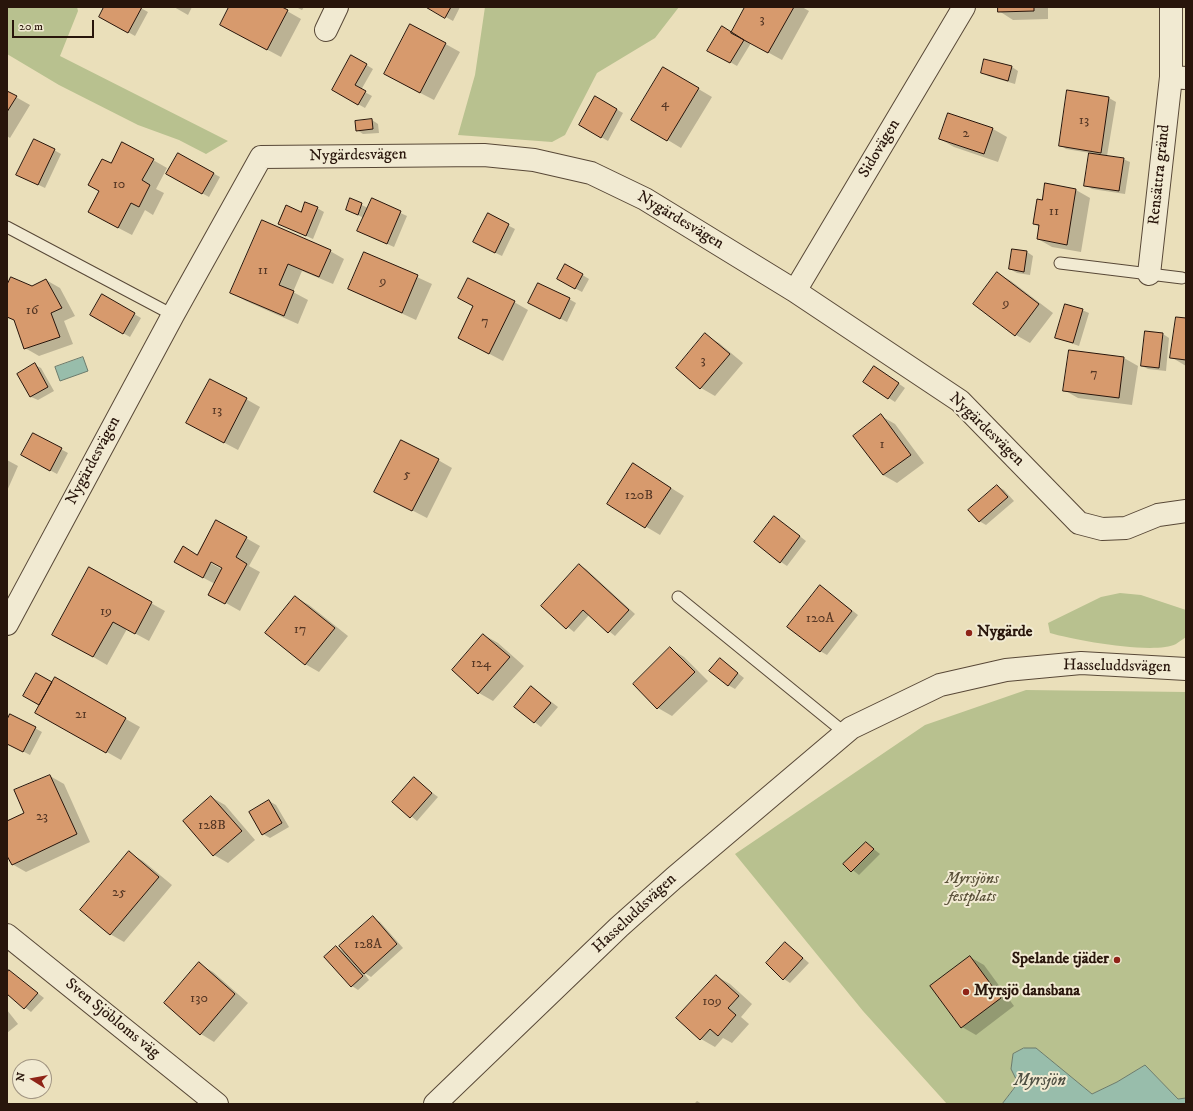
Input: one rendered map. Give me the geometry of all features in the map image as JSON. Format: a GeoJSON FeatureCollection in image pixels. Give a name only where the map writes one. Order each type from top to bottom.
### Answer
{"type":"FeatureCollection","features":[{"type":"Feature","properties":{"kind":"street"},"geometry":{"type":"LineString","coordinates":[[326,30],[337,7]]}},
{"type":"Feature","properties":{"kind":"street","name":"Sidovägen"},"geometry":{"type":"LineString","coordinates":[[795,291],[964,7]]}},
{"type":"Feature","properties":{"kind":"street","name":"Rensättra gränd"},"geometry":{"type":"LineString","coordinates":[[1149,274],[1178,77],[1171,7]]}},
{"type":"Feature","properties":{"kind":"street","name":"Nygärdesvägen"},"geometry":{"type":"LineString","coordinates":[[10,610],[261,157],[484,155],[534,160],[591,173],[645,199],[795,291],[960,401],[1079,523],[1102,529],[1126,528],[1158,515],[1186,511]]}},
{"type":"Feature","properties":{"kind":"street","name":"Hasseluddsvägen"},"geometry":{"type":"LineString","coordinates":[[435,1104],[619,927],[674,878],[845,733],[940,685],[1006,670],[1081,663],[1186,669]]}},
{"type":"Feature","properties":{"kind":"street","name":"Sven Sjöbloms väg"},"geometry":{"type":"LineString","coordinates":[[7,934],[217,1104]]}},
{"type":"Feature","properties":{"kind":"lane"},"geometry":{"type":"LineString","coordinates":[[7,227],[173,315]]}},
{"type":"Feature","properties":{"kind":"lane"},"geometry":{"type":"LineString","coordinates":[[1060,263],[1182,278]]}},
{"type":"Feature","properties":{"kind":"lane"},"geometry":{"type":"LineString","coordinates":[[678,597],[845,733]]}},
{"type":"Feature","properties":{"kind":"green space"},"geometry":{"type":"Polygon","coordinates":[[[7,7],[77,7],[78,11],[60,56],[228,141],[206,154],[179,140],[138,125],[59,85],[7,54],[7,7]]]}},
{"type":"Feature","properties":{"kind":"green space"},"geometry":{"type":"Polygon","coordinates":[[[485,7],[679,7],[655,38],[597,73],[565,135],[552,142],[458,135],[475,75],[485,7]]]}},
{"type":"Feature","properties":{"kind":"green space"},"geometry":{"type":"Polygon","coordinates":[[[1120,593],[1141,595],[1186,610],[1186,637],[1176,644],[1165,647],[1150,648],[1114,645],[1050,633],[1048,623],[1101,597],[1120,593]]]}},
{"type":"Feature","properties":{"kind":"green space","name":"Myrsjöns festplats"},"geometry":{"type":"Polygon","coordinates":[[[1026,690],[1186,692],[1186,1098],[1178,1099],[1145,1065],[1117,1082],[1092,1094],[1036,1048],[1024,1048],[1013,1054],[1011,1069],[1018,1082],[1002,1104],[947,1104],[863,1011],[735,854],[925,725],[1026,690]]]}},
{"type":"Feature","properties":{"kind":"water"},"geometry":{"type":"Polygon","coordinates":[[[83,357],[88,371],[60,381],[55,367],[83,357]]]}},
{"type":"Feature","properties":{"kind":"water","name":"Myrsjön"},"geometry":{"type":"Polygon","coordinates":[[[1024,1048],[1036,1048],[1092,1094],[1117,1082],[1145,1065],[1178,1099],[1186,1098],[1186,1104],[1002,1104],[1018,1083],[1011,1069],[1013,1054],[1024,1048]]]}},
{"type":"Feature","properties":{"kind":"building"},"geometry":{"type":"Polygon","coordinates":[[[104,7],[142,7],[128,33],[99,17],[104,7]]]}},
{"type":"Feature","properties":{"kind":"building"},"geometry":{"type":"Polygon","coordinates":[[[229,7],[282,7],[288,10],[267,50],[220,25],[229,7]]]}},
{"type":"Feature","properties":{"kind":"building"},"geometry":{"type":"Polygon","coordinates":[[[426,7],[451,7],[445,18],[426,7]]]}},
{"type":"Feature","properties":{"kind":"building"},"geometry":{"type":"Polygon","coordinates":[[[745,7],[794,7],[768,53],[731,33],[745,7]]]}},
{"type":"Feature","properties":{"kind":"building"},"geometry":{"type":"Polygon","coordinates":[[[998,7],[1034,7],[1034,11],[998,12],[998,7]]]}},
{"type":"Feature","properties":{"kind":"building"},"geometry":{"type":"Polygon","coordinates":[[[410,24],[446,43],[420,93],[384,74],[410,24]]]}},
{"type":"Feature","properties":{"kind":"building"},"geometry":{"type":"Polygon","coordinates":[[[722,26],[744,40],[730,63],[707,51],[722,26]]]}},
{"type":"Feature","properties":{"kind":"building"},"geometry":{"type":"Polygon","coordinates":[[[351,55],[367,64],[355,85],[366,91],[358,105],[332,90],[351,55]]]}},
{"type":"Feature","properties":{"kind":"building"},"geometry":{"type":"Polygon","coordinates":[[[984,59],[1012,66],[1008,81],[981,73],[984,59]]]}},
{"type":"Feature","properties":{"kind":"building"},"geometry":{"type":"Polygon","coordinates":[[[663,67],[699,88],[667,141],[631,120],[663,67]]]}},
{"type":"Feature","properties":{"kind":"building"},"geometry":{"type":"Polygon","coordinates":[[[1067,90],[1109,97],[1101,153],[1059,146],[1067,90]]]}},
{"type":"Feature","properties":{"kind":"building"},"geometry":{"type":"Polygon","coordinates":[[[7,91],[17,96],[7,112],[7,91]]]}},
{"type":"Feature","properties":{"kind":"building"},"geometry":{"type":"Polygon","coordinates":[[[595,96],[617,109],[601,138],[579,125],[595,96]]]}},
{"type":"Feature","properties":{"kind":"building"},"geometry":{"type":"Polygon","coordinates":[[[948,113],[993,128],[984,154],[939,139],[948,113]]]}},
{"type":"Feature","properties":{"kind":"building"},"geometry":{"type":"Polygon","coordinates":[[[372,119],[373,129],[356,131],[355,121],[372,119]]]}},
{"type":"Feature","properties":{"kind":"building"},"geometry":{"type":"Polygon","coordinates":[[[34,139],[55,149],[38,185],[16,175],[34,139]]]}},
{"type":"Feature","properties":{"kind":"building"},"geometry":{"type":"Polygon","coordinates":[[[122,142],[154,159],[142,180],[150,185],[139,207],[131,203],[118,228],[88,212],[99,191],[88,185],[102,159],[111,163],[122,142]]]}},
{"type":"Feature","properties":{"kind":"building"},"geometry":{"type":"Polygon","coordinates":[[[178,153],[214,173],[202,194],[166,174],[178,153]]]}},
{"type":"Feature","properties":{"kind":"building"},"geometry":{"type":"Polygon","coordinates":[[[1089,153],[1124,158],[1119,191],[1084,186],[1089,153]]]}},
{"type":"Feature","properties":{"kind":"building"},"geometry":{"type":"Polygon","coordinates":[[[1045,183],[1076,189],[1067,245],[1037,239],[1039,225],[1033,224],[1037,199],[1042,200],[1045,183]]]}},
{"type":"Feature","properties":{"kind":"building"},"geometry":{"type":"Polygon","coordinates":[[[350,198],[362,203],[358,215],[346,210],[350,198]]]}},
{"type":"Feature","properties":{"kind":"building"},"geometry":{"type":"Polygon","coordinates":[[[372,198],[401,211],[387,244],[357,231],[372,198]]]}},
{"type":"Feature","properties":{"kind":"building"},"geometry":{"type":"Polygon","coordinates":[[[305,202],[318,207],[306,236],[278,224],[286,205],[301,212],[305,202]]]}},
{"type":"Feature","properties":{"kind":"building"},"geometry":{"type":"Polygon","coordinates":[[[488,213],[509,224],[495,253],[473,242],[488,213]]]}},
{"type":"Feature","properties":{"kind":"building"},"geometry":{"type":"Polygon","coordinates":[[[262,220],[331,250],[319,277],[288,264],[279,285],[294,291],[284,316],[230,293],[262,220]]]}},
{"type":"Feature","properties":{"kind":"building"},"geometry":{"type":"Polygon","coordinates":[[[1012,249],[1027,251],[1024,272],[1009,269],[1012,249]]]}},
{"type":"Feature","properties":{"kind":"building"},"geometry":{"type":"Polygon","coordinates":[[[364,252],[418,275],[402,313],[348,289],[364,252]]]}},
{"type":"Feature","properties":{"kind":"building"},"geometry":{"type":"Polygon","coordinates":[[[565,264],[583,274],[575,289],[557,279],[565,264]]]}},
{"type":"Feature","properties":{"kind":"building"},"geometry":{"type":"Polygon","coordinates":[[[997,272],[1039,304],[1015,336],[973,304],[997,272]]]}},
{"type":"Feature","properties":{"kind":"building"},"geometry":{"type":"Polygon","coordinates":[[[11,277],[32,286],[46,279],[62,308],[51,313],[60,337],[24,349],[14,320],[7,317],[7,285],[11,277]]]}},
{"type":"Feature","properties":{"kind":"building"},"geometry":{"type":"Polygon","coordinates":[[[468,278],[515,301],[489,354],[458,338],[473,306],[458,298],[468,278]]]}},
{"type":"Feature","properties":{"kind":"building"},"geometry":{"type":"Polygon","coordinates":[[[538,283],[570,298],[560,319],[528,303],[538,283]]]}},
{"type":"Feature","properties":{"kind":"building"},"geometry":{"type":"Polygon","coordinates":[[[102,294],[135,313],[123,334],[90,315],[102,294]]]}},
{"type":"Feature","properties":{"kind":"building"},"geometry":{"type":"Polygon","coordinates":[[[1065,304],[1083,309],[1073,343],[1055,338],[1065,304]]]}},
{"type":"Feature","properties":{"kind":"building"},"geometry":{"type":"Polygon","coordinates":[[[1176,317],[1186,318],[1186,360],[1170,358],[1176,317]]]}},
{"type":"Feature","properties":{"kind":"building"},"geometry":{"type":"Polygon","coordinates":[[[1145,331],[1163,333],[1159,368],[1141,366],[1145,331]]]}},
{"type":"Feature","properties":{"kind":"building"},"geometry":{"type":"Polygon","coordinates":[[[705,333],[730,354],[700,389],[676,368],[705,333]]]}},
{"type":"Feature","properties":{"kind":"building"},"geometry":{"type":"Polygon","coordinates":[[[1069,350],[1124,357],[1119,398],[1063,391],[1069,350]]]}},
{"type":"Feature","properties":{"kind":"building"},"geometry":{"type":"Polygon","coordinates":[[[35,363],[48,387],[30,397],[17,374],[35,363]]]}},
{"type":"Feature","properties":{"kind":"building"},"geometry":{"type":"Polygon","coordinates":[[[874,366],[899,383],[888,399],[863,382],[874,366]]]}},
{"type":"Feature","properties":{"kind":"building"},"geometry":{"type":"Polygon","coordinates":[[[210,379],[247,398],[224,443],[186,423],[210,379]]]}},
{"type":"Feature","properties":{"kind":"building"},"geometry":{"type":"Polygon","coordinates":[[[881,414],[911,455],[883,475],[853,436],[881,414]]]}},
{"type":"Feature","properties":{"kind":"building"},"geometry":{"type":"Polygon","coordinates":[[[33,433],[62,448],[50,471],[21,455],[33,433]]]}},
{"type":"Feature","properties":{"kind":"building"},"geometry":{"type":"Polygon","coordinates":[[[401,440],[439,459],[412,511],[374,492],[401,440]]]}},
{"type":"Feature","properties":{"kind":"building"},"geometry":{"type":"Polygon","coordinates":[[[633,463],[671,488],[645,528],[607,504],[633,463]]]}},
{"type":"Feature","properties":{"kind":"building"},"geometry":{"type":"Polygon","coordinates":[[[997,485],[1008,497],[979,522],[968,510],[997,485]]]}},
{"type":"Feature","properties":{"kind":"building"},"geometry":{"type":"Polygon","coordinates":[[[774,516],[800,536],[780,563],[754,542],[774,516]]]}},
{"type":"Feature","properties":{"kind":"building"},"geometry":{"type":"Polygon","coordinates":[[[216,520],[247,537],[236,557],[247,564],[225,604],[208,595],[222,568],[211,562],[203,578],[174,562],[183,546],[197,555],[216,520]]]}},
{"type":"Feature","properties":{"kind":"building"},"geometry":{"type":"Polygon","coordinates":[[[579,564],[629,610],[608,633],[583,610],[566,629],[541,606],[579,564]]]}},
{"type":"Feature","properties":{"kind":"building"},"geometry":{"type":"Polygon","coordinates":[[[89,567],[152,602],[135,634],[113,622],[93,657],[52,635],[89,567]]]}},
{"type":"Feature","properties":{"kind":"building"},"geometry":{"type":"Polygon","coordinates":[[[820,585],[852,611],[820,652],[787,627],[820,585]]]}},
{"type":"Feature","properties":{"kind":"building"},"geometry":{"type":"Polygon","coordinates":[[[295,596],[335,628],[305,665],[265,633],[295,596]]]}},
{"type":"Feature","properties":{"kind":"building"},"geometry":{"type":"Polygon","coordinates":[[[483,634],[510,657],[478,694],[452,670],[483,634]]]}},
{"type":"Feature","properties":{"kind":"building"},"geometry":{"type":"Polygon","coordinates":[[[670,647],[695,672],[657,709],[633,684],[670,647]]]}},
{"type":"Feature","properties":{"kind":"building"},"geometry":{"type":"Polygon","coordinates":[[[720,658],[738,673],[728,686],[709,671],[720,658]]]}},
{"type":"Feature","properties":{"kind":"building"},"geometry":{"type":"Polygon","coordinates":[[[36,673],[52,682],[39,705],[23,696],[36,673]]]}},
{"type":"Feature","properties":{"kind":"building"},"geometry":{"type":"Polygon","coordinates":[[[55,677],[126,718],[106,753],[35,713],[55,677]]]}},
{"type":"Feature","properties":{"kind":"building"},"geometry":{"type":"Polygon","coordinates":[[[531,686],[551,703],[534,723],[514,707],[531,686]]]}},
{"type":"Feature","properties":{"kind":"building"},"geometry":{"type":"Polygon","coordinates":[[[10,714],[36,727],[23,752],[7,744],[7,720],[10,714]]]}},
{"type":"Feature","properties":{"kind":"building"},"geometry":{"type":"Polygon","coordinates":[[[50,775],[77,834],[12,865],[7,856],[7,821],[24,813],[14,790],[50,775]]]}},
{"type":"Feature","properties":{"kind":"building"},"geometry":{"type":"Polygon","coordinates":[[[414,777],[432,793],[410,818],[392,802],[414,777]]]}},
{"type":"Feature","properties":{"kind":"building"},"geometry":{"type":"Polygon","coordinates":[[[211,796],[242,831],[213,856],[183,821],[211,796]]]}},
{"type":"Feature","properties":{"kind":"building"},"geometry":{"type":"Polygon","coordinates":[[[269,800],[282,823],[262,835],[249,812],[269,800]]]}},
{"type":"Feature","properties":{"kind":"building"},"geometry":{"type":"Polygon","coordinates":[[[866,842],[874,849],[851,872],[843,864],[866,842]]]}},
{"type":"Feature","properties":{"kind":"building"},"geometry":{"type":"Polygon","coordinates":[[[129,851],[159,877],[110,935],[80,910],[129,851]]]}},
{"type":"Feature","properties":{"kind":"building"},"geometry":{"type":"Polygon","coordinates":[[[373,916],[397,944],[364,974],[339,946],[373,916]]]}},
{"type":"Feature","properties":{"kind":"building"},"geometry":{"type":"Polygon","coordinates":[[[785,942],[803,958],[783,980],[766,963],[785,942]]]}},
{"type":"Feature","properties":{"kind":"building"},"geometry":{"type":"Polygon","coordinates":[[[336,946],[363,976],[351,987],[324,957],[336,946]]]}},
{"type":"Feature","properties":{"kind":"building","name":"Myrsjö dansbana"},"geometry":{"type":"Polygon","coordinates":[[[970,956],[1001,998],[961,1028],[930,986],[970,956]]]}},
{"type":"Feature","properties":{"kind":"building"},"geometry":{"type":"Polygon","coordinates":[[[199,962],[235,994],[200,1035],[164,1003],[199,962]]]}},
{"type":"Feature","properties":{"kind":"building"},"geometry":{"type":"Polygon","coordinates":[[[9,970],[38,993],[24,1009],[7,994],[7,973],[9,970]]]}},
{"type":"Feature","properties":{"kind":"building"},"geometry":{"type":"Polygon","coordinates":[[[716,975],[739,996],[728,1008],[736,1015],[718,1036],[710,1029],[700,1040],[676,1018],[716,975]]]}},
{"type":"Feature","properties":{"kind":"place","name":"Nygärde"},"geometry":{"type":"Point","coordinates":[969,633]}},
{"type":"Feature","properties":{"kind":"place","name":"Spelande tjäder"},"geometry":{"type":"Point","coordinates":[1117,960]}},
{"type":"Feature","properties":{"kind":"place","name":"Myrsjö dansbana"},"geometry":{"type":"Point","coordinates":[966,992]}}]}
